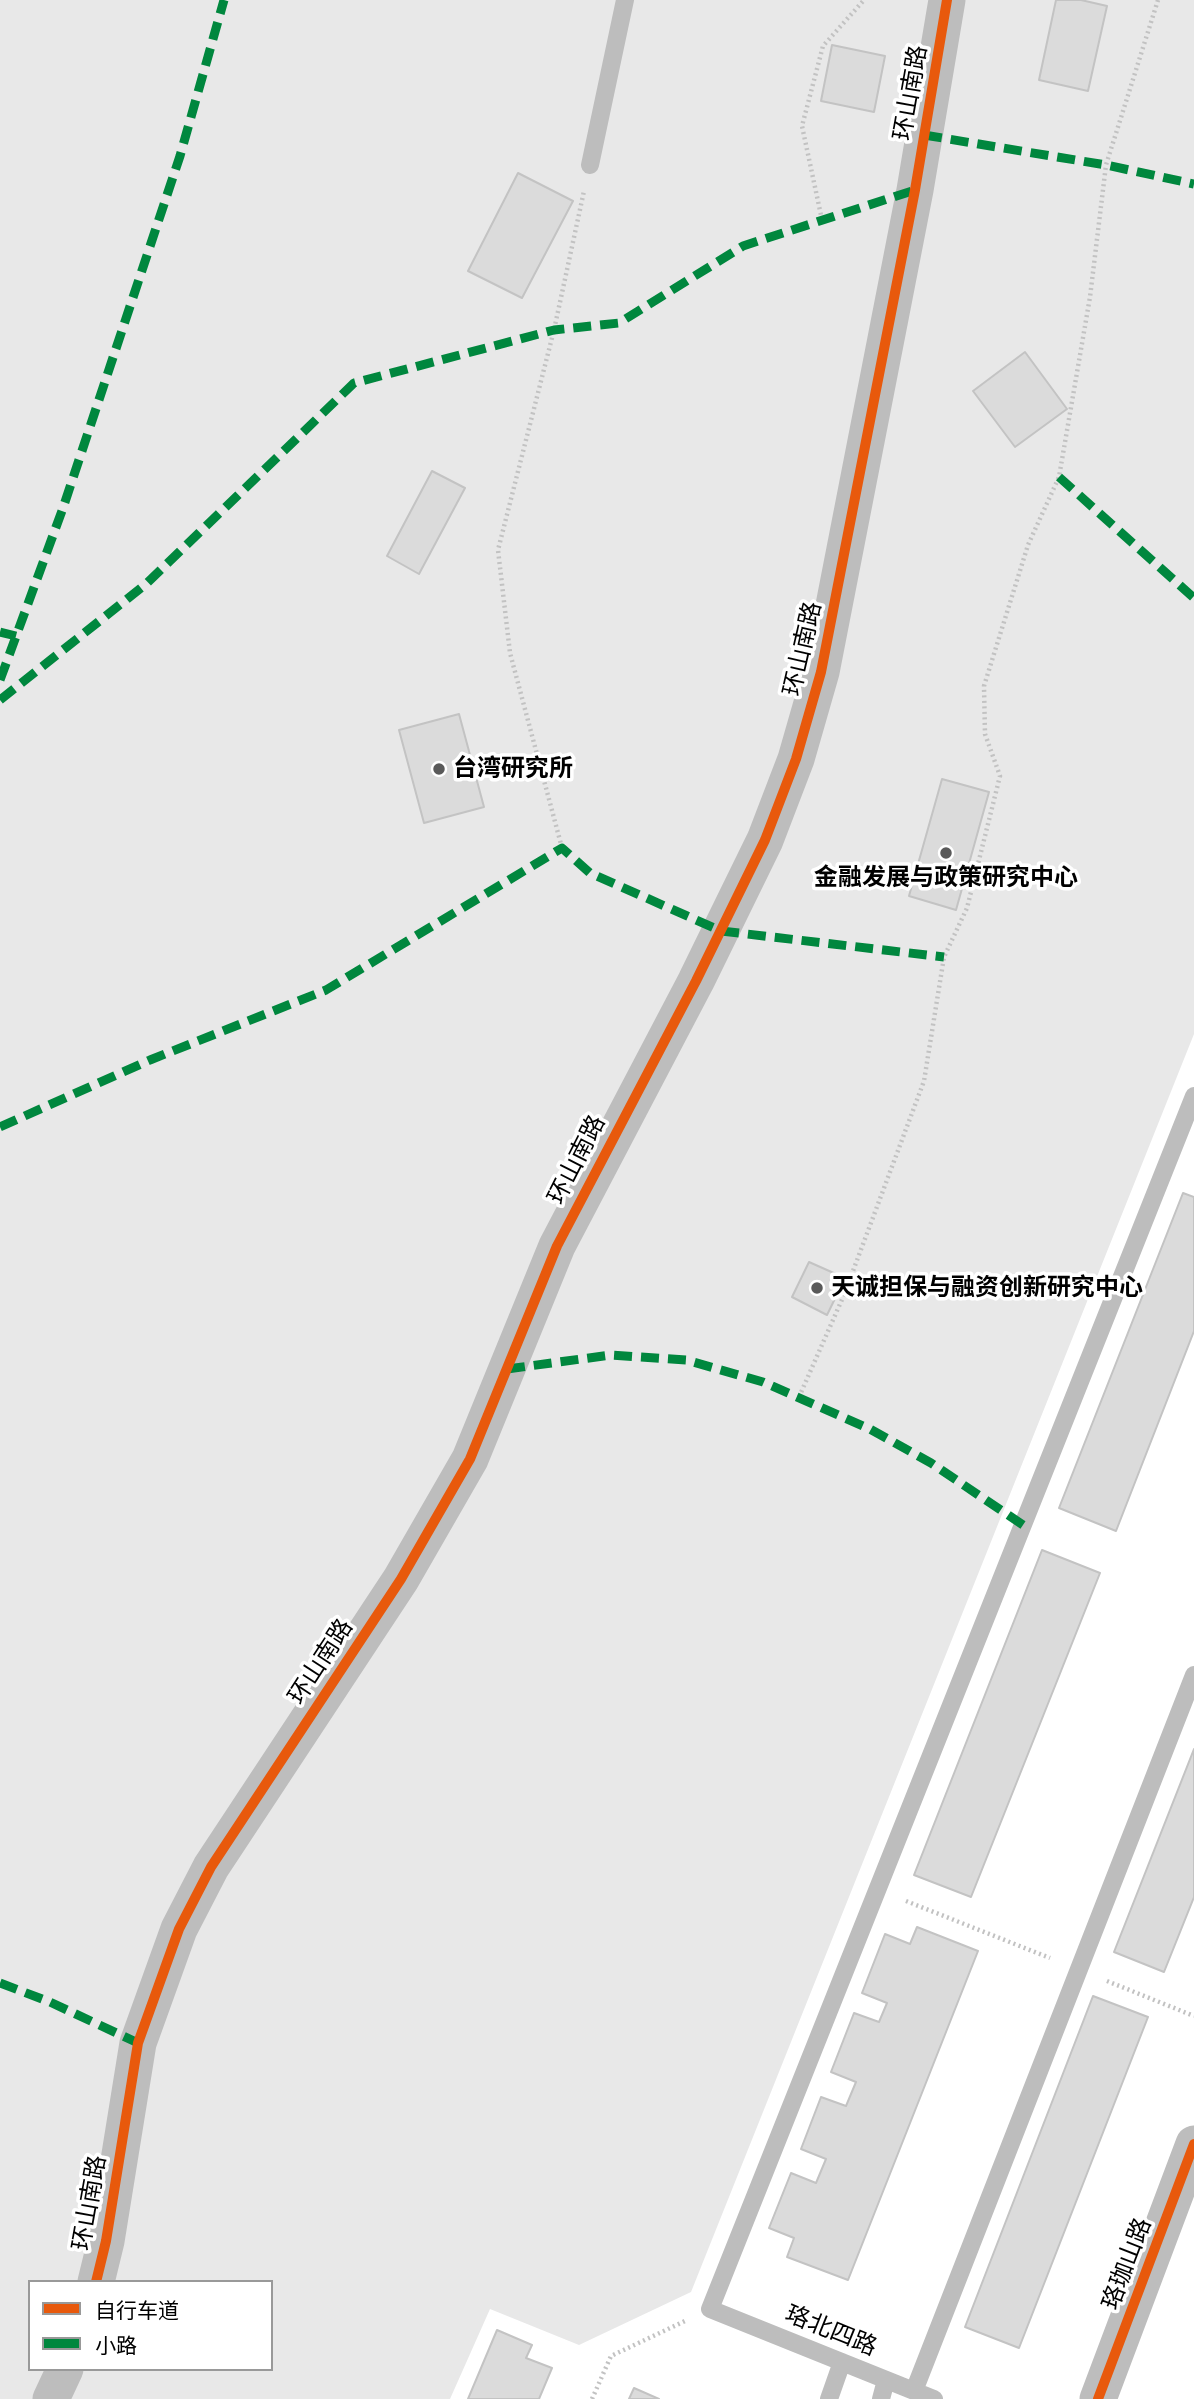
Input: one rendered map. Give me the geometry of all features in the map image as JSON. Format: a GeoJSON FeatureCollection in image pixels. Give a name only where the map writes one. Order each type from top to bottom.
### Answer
{"type":"FeatureCollection","features":[{"type":"Feature","properties":{"kind":"street","name":"环山南路"},"geometry":{"type":"LineString","coordinates":[[96,2280],[106,2241],[138,2043],[179,1930],[211,1867],[401,1579],[470,1459],[557,1245],[696,981],[765,840],[796,759],[821,672],[912,203],[947,0]]}},
{"type":"Feature","properties":{"kind":"street","name":"珞珈山路"},"geometry":{"type":"LineString","coordinates":[[1098,2399],[1194,2144]]}},
{"type":"Feature","properties":{"kind":"street"},"geometry":{"type":"LineString","coordinates":[[51,2399],[64,2371]]}},
{"type":"Feature","properties":{"kind":"lane"},"geometry":{"type":"LineString","coordinates":[[590,165],[625,0]]}},
{"type":"Feature","properties":{"kind":"lane"},"geometry":{"type":"LineString","coordinates":[[710,2309],[1194,1096]]}},
{"type":"Feature","properties":{"kind":"lane"},"geometry":{"type":"LineString","coordinates":[[914,2391],[1194,1675]]}},
{"type":"Feature","properties":{"kind":"lane","name":"珞北四路"},"geometry":{"type":"LineString","coordinates":[[710,2309],[934,2399]]}},
{"type":"Feature","properties":{"kind":"lane"},"geometry":{"type":"LineString","coordinates":[[829,2399],[842,2362]]}},
{"type":"Feature","properties":{"kind":"lane"},"geometry":{"type":"LineString","coordinates":[[881,2399],[886,2380]]}},
{"type":"Feature","properties":{"kind":"path"},"geometry":{"type":"LineString","coordinates":[[822,220],[802,127],[823,46],[864,0]]}},
{"type":"Feature","properties":{"kind":"path"},"geometry":{"type":"LineString","coordinates":[[799,1397],[844,1295],[923,1081],[944,957],[967,908],[1000,776],[985,734],[984,686],[1028,545],[1059,477],[1090,297],[1106,165],[1158,0]]}},
{"type":"Feature","properties":{"kind":"path"},"geometry":{"type":"LineString","coordinates":[[562,848],[510,653],[499,550],[554,330],[590,165]]}},
{"type":"Feature","properties":{"kind":"path"},"geometry":{"type":"LineString","coordinates":[[877,1890],[1194,2016]]}},
{"type":"Feature","properties":{"kind":"path"},"geometry":{"type":"LineString","coordinates":[[592,2399],[611,2356],[710,2309]]}},
{"type":"Feature","properties":{"kind":"shaded area"},"geometry":{"type":"Polygon","coordinates":[[[0,0],[1194,0],[1194,1034],[691,2292],[579,2345],[490,2309],[450,2399],[0,2399],[0,0]]]}},
{"type":"Feature","properties":{"kind":"building"},"geometry":{"type":"Polygon","coordinates":[[[1056,0],[1081,0],[1107,6],[1088,91],[1039,80],[1056,0]]]}},
{"type":"Feature","properties":{"kind":"building"},"geometry":{"type":"Polygon","coordinates":[[[832,45],[885,56],[874,112],[821,101],[832,45]]]}},
{"type":"Feature","properties":{"kind":"building"},"geometry":{"type":"Polygon","coordinates":[[[518,173],[573,201],[522,298],[468,271],[518,173]]]}},
{"type":"Feature","properties":{"kind":"building"},"geometry":{"type":"Polygon","coordinates":[[[1025,352],[1067,409],[1015,447],[973,391],[1025,352]]]}},
{"type":"Feature","properties":{"kind":"building"},"geometry":{"type":"Polygon","coordinates":[[[432,471],[465,488],[419,574],[387,556],[432,471]]]}},
{"type":"Feature","properties":{"kind":"building"},"geometry":{"type":"Polygon","coordinates":[[[459,714],[484,807],[424,823],[399,730],[459,714]]]}},
{"type":"Feature","properties":{"kind":"building"},"geometry":{"type":"Polygon","coordinates":[[[942,779],[989,792],[956,910],[909,896],[942,779]]]}},
{"type":"Feature","properties":{"kind":"building"},"geometry":{"type":"Polygon","coordinates":[[[1183,1193],[1194,1197],[1194,1331],[1116,1531],[1059,1508],[1183,1193]]]}},
{"type":"Feature","properties":{"kind":"building"},"geometry":{"type":"Polygon","coordinates":[[[809,1262],[845,1278],[827,1315],[792,1297],[809,1262]]]}},
{"type":"Feature","properties":{"kind":"building"},"geometry":{"type":"Polygon","coordinates":[[[1042,1550],[1100,1573],[971,1897],[914,1875],[1042,1550]]]}},
{"type":"Feature","properties":{"kind":"building"},"geometry":{"type":"Polygon","coordinates":[[[1194,1749],[1194,1897],[1164,1972],[1114,1952],[1194,1749]]]}},
{"type":"Feature","properties":{"kind":"building"},"geometry":{"type":"Polygon","coordinates":[[[917,1927],[978,1951],[848,2280],[787,2257],[794,2238],[769,2228],[791,2173],[816,2183],[826,2159],[801,2149],[821,2097],[846,2106],[856,2082],[831,2072],[854,2013],[879,2022],[887,2003],[862,1993],[885,1934],[910,1944],[917,1927]]]}},
{"type":"Feature","properties":{"kind":"building"},"geometry":{"type":"Polygon","coordinates":[[[1093,1996],[1148,2017],[1019,2348],[965,2327],[1093,1996]]]}},
{"type":"Feature","properties":{"kind":"building"},"geometry":{"type":"Polygon","coordinates":[[[497,2330],[532,2345],[526,2358],[552,2368],[539,2399],[468,2399],[497,2330]]]}},
{"type":"Feature","properties":{"kind":"building"},"geometry":{"type":"Polygon","coordinates":[[[634,2388],[659,2399],[629,2399],[634,2388]]]}},
{"type":"Feature","properties":{"kind":"marked path"},"geometry":{"type":"LineString","coordinates":[[0,680],[63,508],[180,156],[224,0]]}},
{"type":"Feature","properties":{"kind":"marked path"},"geometry":{"type":"LineString","coordinates":[[924,135],[1106,165],[1194,184]]}},
{"type":"Feature","properties":{"kind":"marked path"},"geometry":{"type":"LineString","coordinates":[[0,700],[146,584],[354,383],[554,330],[619,323],[743,246],[915,190]]}},
{"type":"Feature","properties":{"kind":"marked path"},"geometry":{"type":"LineString","coordinates":[[1059,477],[1194,598]]}},
{"type":"Feature","properties":{"kind":"marked path"},"geometry":{"type":"LineString","coordinates":[[0,632],[16,636]]}},
{"type":"Feature","properties":{"kind":"marked path"},"geometry":{"type":"LineString","coordinates":[[0,1127],[150,1060],[326,990],[562,848],[590,873],[721,931],[944,957]]}},
{"type":"Feature","properties":{"kind":"marked path"},"geometry":{"type":"LineString","coordinates":[[507,1369],[611,1355],[686,1360],[763,1382],[870,1429],[931,1463],[1023,1525]]}},
{"type":"Feature","properties":{"kind":"marked path"},"geometry":{"type":"LineString","coordinates":[[0,1983],[50,2002],[138,2043]]}},
{"type":"Feature","properties":{"kind":"cycle path"},"geometry":{"type":"LineString","coordinates":[[96,2280],[106,2241],[138,2043],[179,1929],[211,1867],[401,1579],[470,1459],[557,1246],[696,981],[765,840],[796,759],[821,672],[915,190],[947,0]]}},
{"type":"Feature","properties":{"kind":"cycle path"},"geometry":{"type":"LineString","coordinates":[[1098,2399],[1194,2144]]}},
{"type":"Feature","properties":{"kind":"place","name":"台湾研究所"},"geometry":{"type":"Point","coordinates":[439,769]}},
{"type":"Feature","properties":{"kind":"place","name":"金融发展与政策研究中心"},"geometry":{"type":"Point","coordinates":[946,853]}},
{"type":"Feature","properties":{"kind":"place","name":"天诚担保与融资创新研究中心"},"geometry":{"type":"Point","coordinates":[817,1288]}}]}
